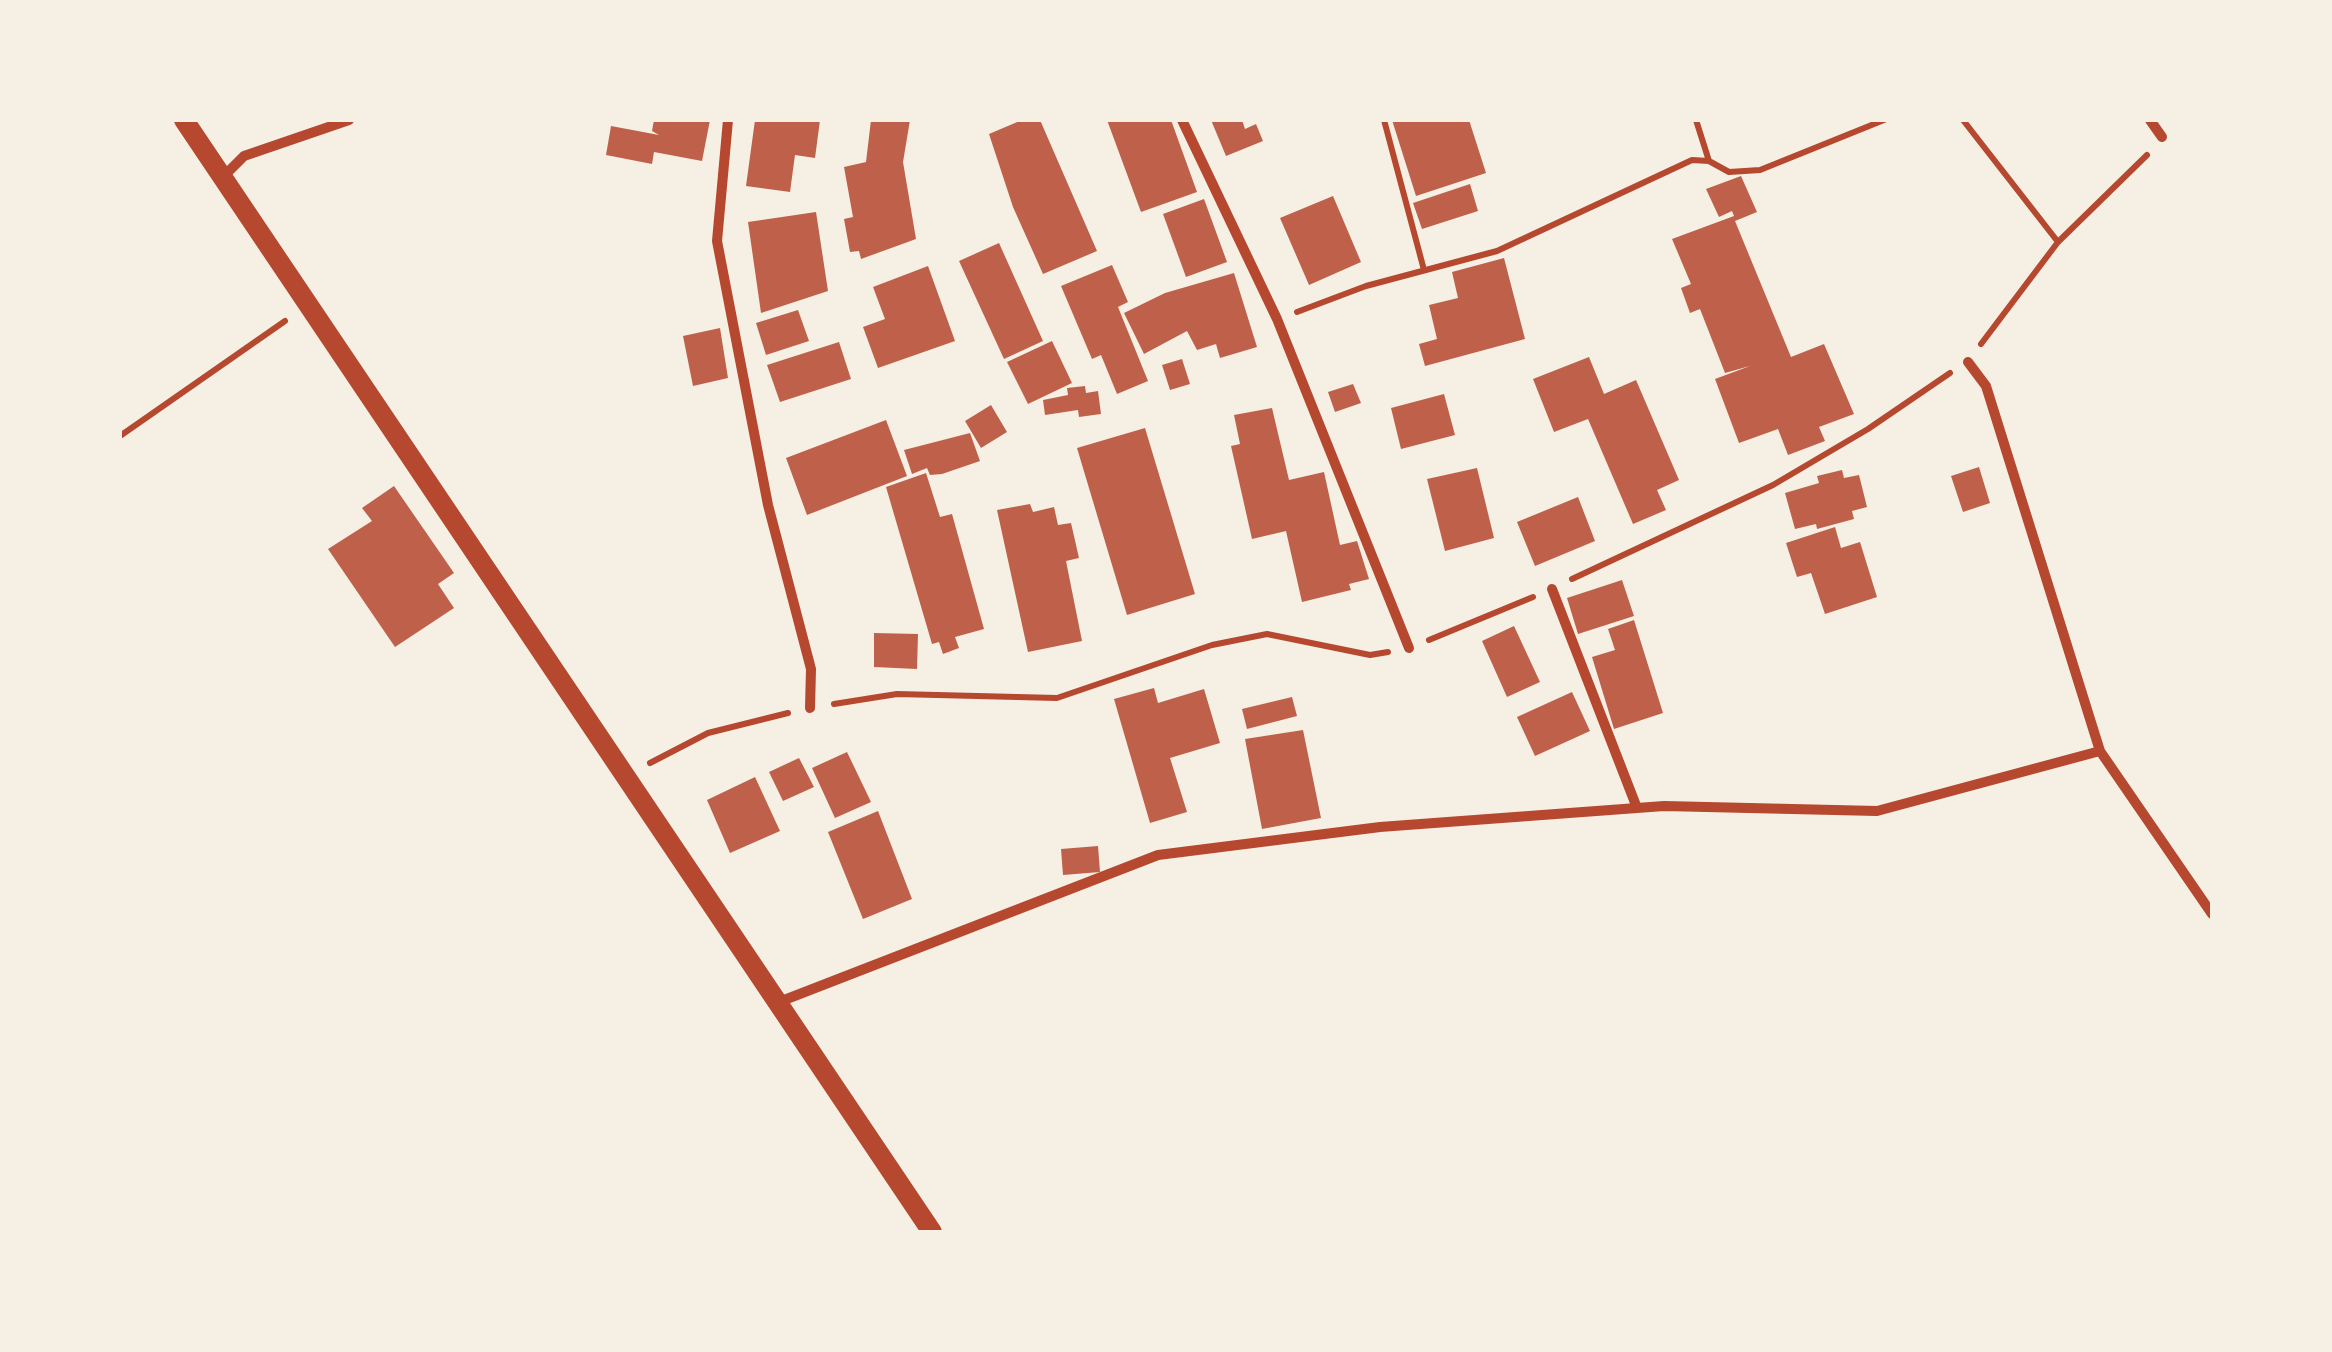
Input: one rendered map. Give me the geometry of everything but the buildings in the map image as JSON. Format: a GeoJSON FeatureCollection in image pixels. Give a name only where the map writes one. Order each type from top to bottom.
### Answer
{"type":"FeatureCollection","features":[{"type":"Feature","properties":{"kind":"main road"},"geometry":{"type":"LineString","coordinates":[[184,120],[932,1232]]}},
{"type":"Feature","properties":{"kind":"street"},"geometry":{"type":"LineString","coordinates":[[223,177],[244,156],[349,120]]}},
{"type":"Feature","properties":{"kind":"street"},"geometry":{"type":"LineString","coordinates":[[728,120],[717,241],[768,505],[811,669],[810,708]]}},
{"type":"Feature","properties":{"kind":"street"},"geometry":{"type":"LineString","coordinates":[[1182,120],[1277,319],[1409,648]]}},
{"type":"Feature","properties":{"kind":"street"},"geometry":{"type":"LineString","coordinates":[[2150,120],[2162,137]]}},
{"type":"Feature","properties":{"kind":"street"},"geometry":{"type":"LineString","coordinates":[[1968,362],[1986,386],[2100,751],[2212,914]]}},
{"type":"Feature","properties":{"kind":"street"},"geometry":{"type":"LineString","coordinates":[[1552,589],[1637,808]]}},
{"type":"Feature","properties":{"kind":"street"},"geometry":{"type":"LineString","coordinates":[[779,1002],[1158,855],[1380,827],[1637,808],[1877,810],[2100,751]]}},
{"type":"Feature","properties":{"kind":"path"},"geometry":{"type":"LineString","coordinates":[[1384,120],[1424,270]]}},
{"type":"Feature","properties":{"kind":"path"},"geometry":{"type":"LineString","coordinates":[[1696,120],[1709,161]]}},
{"type":"Feature","properties":{"kind":"path"},"geometry":{"type":"LineString","coordinates":[[1277,319],[1424,270],[1497,251],[1671,167],[1709,161],[1729,172],[1760,170],[1884,120]]}},
{"type":"Feature","properties":{"kind":"path"},"geometry":{"type":"LineString","coordinates":[[1962,120],[2058,242]]}},
{"type":"Feature","properties":{"kind":"path"},"geometry":{"type":"LineString","coordinates":[[626,775],[708,733],[810,708],[897,694],[1058,698],[1212,645],[1267,634],[1370,655],[1409,648],[1552,589],[1773,485],[1868,429],[1968,362],[2058,242],[2162,137]]}},
{"type":"Feature","properties":{"kind":"path"},"geometry":{"type":"LineString","coordinates":[[120,436],[307,306]]}}]}
